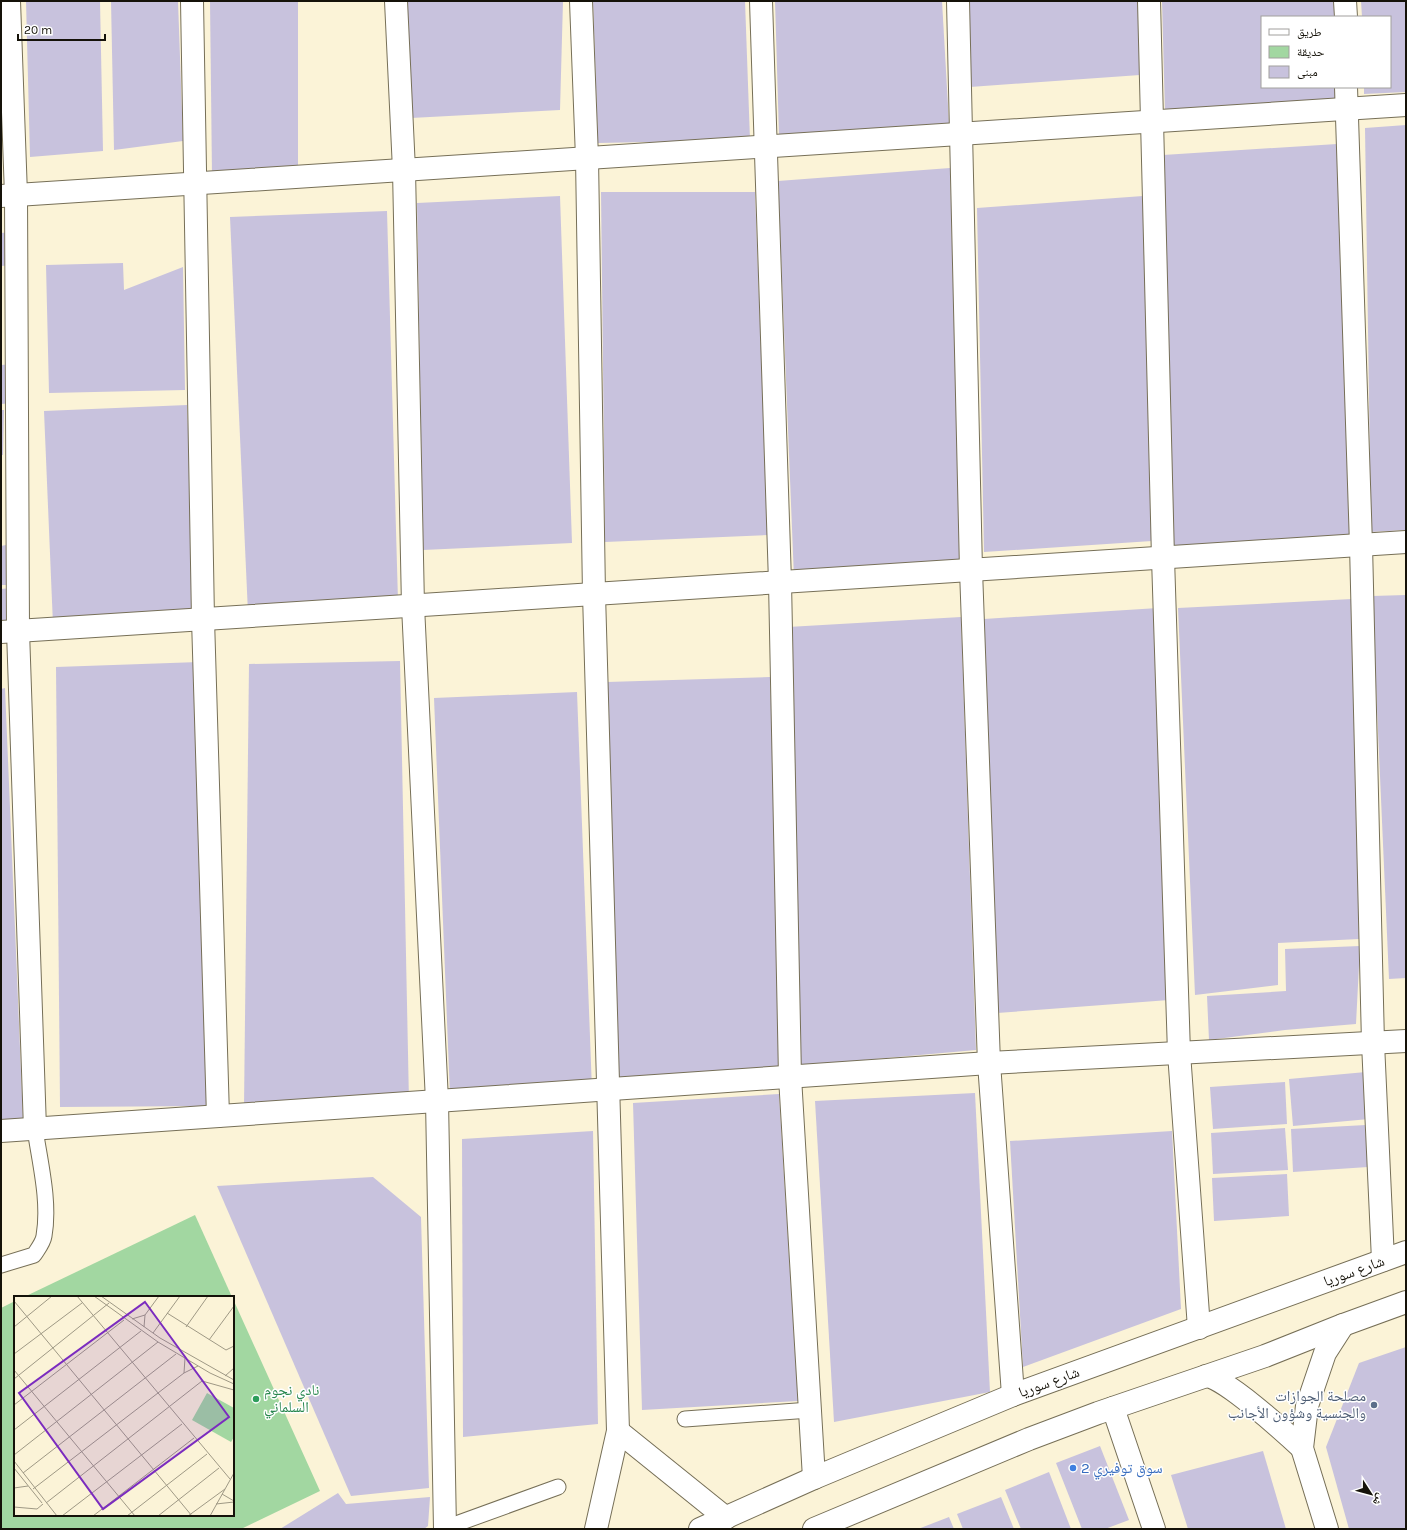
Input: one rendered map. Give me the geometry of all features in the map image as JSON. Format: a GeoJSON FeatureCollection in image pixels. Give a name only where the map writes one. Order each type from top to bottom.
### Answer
{"type":"FeatureCollection","features":[{"type":"Feature","properties":{"kind":"street"},"geometry":{"type":"LineString","coordinates":[[9,1],[10,632],[35,1129]]}},
{"type":"Feature","properties":{"kind":"street"},"geometry":{"type":"LineString","coordinates":[[192,1],[203,619],[218,1116]]}},
{"type":"Feature","properties":{"kind":"street"},"geometry":{"type":"LineString","coordinates":[[396,1],[404,170],[413,606],[438,1101],[445,1528]]}},
{"type":"Feature","properties":{"kind":"street"},"geometry":{"type":"LineString","coordinates":[[581,1],[587,158],[594,594],[618,1431],[596,1529]]}},
{"type":"Feature","properties":{"kind":"street"},"geometry":{"type":"LineString","coordinates":[[761,1],[780,582],[790,1076],[814,1478]]}},
{"type":"Feature","properties":{"kind":"street"},"geometry":{"type":"LineString","coordinates":[[958,1],[971,570],[989,1063],[1013,1395]]}},
{"type":"Feature","properties":{"kind":"street"},"geometry":{"type":"LineString","coordinates":[[1149,1],[1162,558],[1179,1053],[1200,1328]]}},
{"type":"Feature","properties":{"kind":"street"},"geometry":{"type":"LineString","coordinates":[[1345,1],[1346,16]]}},
{"type":"Feature","properties":{"kind":"street"},"geometry":{"type":"LineString","coordinates":[[1346,88],[1373,1043],[1383,1260]]}},
{"type":"Feature","properties":{"kind":"street"},"geometry":{"type":"LineString","coordinates":[[9,196],[1406,105]]}},
{"type":"Feature","properties":{"kind":"street"},"geometry":{"type":"LineString","coordinates":[[10,632],[1406,542]]}},
{"type":"Feature","properties":{"kind":"street"},"geometry":{"type":"LineString","coordinates":[[1,1131],[989,1063],[1406,1041]]}},
{"type":"Feature","properties":{"kind":"street","name":"شارع سوريا"},"geometry":{"type":"LineString","coordinates":[[700,1529],[814,1478],[1013,1395],[1406,1252]]}},
{"type":"Feature","properties":{"kind":"street"},"geometry":{"type":"LineString","coordinates":[[814,1529],[1030,1439],[1113,1408],[1265,1356],[1406,1302]]}},
{"type":"Feature","properties":{"kind":"street"},"geometry":{"type":"LineString","coordinates":[[1327,1529],[1302,1448],[1307,1406],[1325,1353],[1343,1325]]}},
{"type":"Feature","properties":{"kind":"street"},"geometry":{"type":"LineString","coordinates":[[1206,1376],[1213,1376],[1227,1386],[1274,1423],[1302,1448]]}},
{"type":"Feature","properties":{"kind":"street"},"geometry":{"type":"LineString","coordinates":[[1113,1408],[1154,1529]]}},
{"type":"Feature","properties":{"kind":"street"},"geometry":{"type":"LineString","coordinates":[[618,1431],[726,1518]]}},
{"type":"Feature","properties":{"kind":"lane"},"geometry":{"type":"LineString","coordinates":[[1,1266],[34,1256],[44,1238],[45,1214],[43,1184],[35,1129]]}},
{"type":"Feature","properties":{"kind":"lane"},"geometry":{"type":"LineString","coordinates":[[685,1419],[810,1410]]}},
{"type":"Feature","properties":{"kind":"lane"},"geometry":{"type":"LineString","coordinates":[[445,1528],[558,1487]]}},
{"type":"Feature","properties":{"kind":"green space"},"geometry":{"type":"Polygon","coordinates":[[[195,1215],[232,1296],[26,1296],[195,1215]]]}},
{"type":"Feature","properties":{"kind":"green space","name":"نادي نجوم السلماني"},"geometry":{"type":"Polygon","coordinates":[[[234,1301],[320,1491],[241,1529],[1,1529],[1,1308],[14,1302],[14,1516],[234,1516],[234,1301]]]}},
{"type":"Feature","properties":{"kind":"building"},"geometry":{"type":"Polygon","coordinates":[[[26,1],[100,1],[103,151],[30,157],[26,1]]]}},
{"type":"Feature","properties":{"kind":"building"},"geometry":{"type":"Polygon","coordinates":[[[111,1],[178,1],[183,141],[114,150],[111,1]]]}},
{"type":"Feature","properties":{"kind":"building"},"geometry":{"type":"Polygon","coordinates":[[[210,1],[298,1],[298,173],[212,176],[210,1]]]}},
{"type":"Feature","properties":{"kind":"building"},"geometry":{"type":"Polygon","coordinates":[[[407,1],[563,1],[560,110],[411,118],[407,1]]]}},
{"type":"Feature","properties":{"kind":"building"},"geometry":{"type":"Polygon","coordinates":[[[593,1],[745,1],[750,140],[598,143],[593,1]]]}},
{"type":"Feature","properties":{"kind":"building"},"geometry":{"type":"Polygon","coordinates":[[[775,1],[942,1],[949,123],[779,136],[775,1]]]}},
{"type":"Feature","properties":{"kind":"building"},"geometry":{"type":"Polygon","coordinates":[[[967,1],[1138,1],[1140,75],[970,87],[967,1]]]}},
{"type":"Feature","properties":{"kind":"building"},"geometry":{"type":"Polygon","coordinates":[[[1162,1],[1334,1],[1334,16],[1261,16],[1261,88],[1336,88],[1337,107],[1165,113],[1162,1]]]}},
{"type":"Feature","properties":{"kind":"building"},"geometry":{"type":"Polygon","coordinates":[[[1361,1],[1406,1],[1406,92],[1364,94],[1364,88],[1391,88],[1391,16],[1362,16],[1361,1]]]}},
{"type":"Feature","properties":{"kind":"building"},"geometry":{"type":"Polygon","coordinates":[[[1406,125],[1406,530],[1371,532],[1365,128],[1406,125]]]}},
{"type":"Feature","properties":{"kind":"building"},"geometry":{"type":"Polygon","coordinates":[[[1337,144],[1352,534],[1174,553],[1163,155],[1337,144]]]}},
{"type":"Feature","properties":{"kind":"building"},"geometry":{"type":"Polygon","coordinates":[[[950,168],[960,559],[794,578],[778,181],[950,168]]]}},
{"type":"Feature","properties":{"kind":"building"},"geometry":{"type":"Polygon","coordinates":[[[601,192],[755,192],[768,535],[605,542],[601,192]]]}},
{"type":"Feature","properties":{"kind":"building"},"geometry":{"type":"Polygon","coordinates":[[[560,196],[572,543],[423,550],[417,203],[560,196]]]}},
{"type":"Feature","properties":{"kind":"building"},"geometry":{"type":"Polygon","coordinates":[[[1143,196],[1152,541],[984,552],[977,208],[1143,196]]]}},
{"type":"Feature","properties":{"kind":"building"},"geometry":{"type":"Polygon","coordinates":[[[387,211],[398,601],[248,613],[230,217],[387,211]]]}},
{"type":"Feature","properties":{"kind":"building"},"geometry":{"type":"Polygon","coordinates":[[[12,232],[14,265],[1,266],[1,233],[12,232]]]}},
{"type":"Feature","properties":{"kind":"building"},"geometry":{"type":"Polygon","coordinates":[[[123,263],[124,290],[183,267],[185,390],[49,393],[46,265],[123,263]]]}},
{"type":"Feature","properties":{"kind":"building"},"geometry":{"type":"Polygon","coordinates":[[[15,364],[16,403],[1,404],[1,365],[15,364]]]}},
{"type":"Feature","properties":{"kind":"building"},"geometry":{"type":"Polygon","coordinates":[[[187,405],[196,618],[53,625],[44,411],[187,405]]]}},
{"type":"Feature","properties":{"kind":"building"},"geometry":{"type":"Polygon","coordinates":[[[1,410],[4,410],[3,455],[1,455],[1,410]]]}},
{"type":"Feature","properties":{"kind":"building"},"geometry":{"type":"Polygon","coordinates":[[[6,545],[7,585],[1,585],[1,546],[6,545]]]}},
{"type":"Feature","properties":{"kind":"building"},"geometry":{"type":"Polygon","coordinates":[[[11,588],[13,631],[1,632],[1,589],[11,588]]]}},
{"type":"Feature","properties":{"kind":"building"},"geometry":{"type":"Polygon","coordinates":[[[1406,595],[1406,978],[1389,979],[1372,596],[1406,595]]]}},
{"type":"Feature","properties":{"kind":"building"},"geometry":{"type":"Polygon","coordinates":[[[1352,599],[1359,939],[1278,943],[1278,985],[1195,995],[1178,608],[1352,599]]]}},
{"type":"Feature","properties":{"kind":"building"},"geometry":{"type":"Polygon","coordinates":[[[1158,608],[1169,1000],[997,1013],[984,619],[1158,608]]]}},
{"type":"Feature","properties":{"kind":"building"},"geometry":{"type":"Polygon","coordinates":[[[961,617],[976,1050],[797,1066],[788,627],[961,617]]]}},
{"type":"Feature","properties":{"kind":"building"},"geometry":{"type":"Polygon","coordinates":[[[400,661],[409,1102],[244,1107],[249,664],[400,661]]]}},
{"type":"Feature","properties":{"kind":"building"},"geometry":{"type":"Polygon","coordinates":[[[199,662],[211,1106],[60,1107],[56,667],[199,662]]]}},
{"type":"Feature","properties":{"kind":"building"},"geometry":{"type":"Polygon","coordinates":[[[770,677],[784,1066],[619,1083],[607,682],[770,677]]]}},
{"type":"Feature","properties":{"kind":"building"},"geometry":{"type":"Polygon","coordinates":[[[5,688],[23,1120],[1,1121],[1,689],[5,688]]]}},
{"type":"Feature","properties":{"kind":"building"},"geometry":{"type":"Polygon","coordinates":[[[577,692],[592,1090],[450,1096],[434,698],[577,692]]]}},
{"type":"Feature","properties":{"kind":"building"},"geometry":{"type":"Polygon","coordinates":[[[1360,946],[1356,1024],[1285,1030],[1209,1040],[1207,996],[1286,991],[1285,949],[1360,946]]]}},
{"type":"Feature","properties":{"kind":"building"},"geometry":{"type":"Polygon","coordinates":[[[1366,1072],[1369,1119],[1293,1126],[1289,1079],[1366,1072]]]}},
{"type":"Feature","properties":{"kind":"building"},"geometry":{"type":"Polygon","coordinates":[[[1285,1082],[1287,1124],[1213,1129],[1210,1087],[1285,1082]]]}},
{"type":"Feature","properties":{"kind":"building"},"geometry":{"type":"Polygon","coordinates":[[[975,1093],[990,1392],[834,1422],[815,1101],[975,1093]]]}},
{"type":"Feature","properties":{"kind":"building"},"geometry":{"type":"Polygon","coordinates":[[[779,1094],[798,1401],[642,1410],[633,1103],[779,1094]]]}},
{"type":"Feature","properties":{"kind":"building"},"geometry":{"type":"Polygon","coordinates":[[[1366,1125],[1368,1167],[1293,1172],[1291,1129],[1366,1125]]]}},
{"type":"Feature","properties":{"kind":"building"},"geometry":{"type":"Polygon","coordinates":[[[1285,1128],[1288,1170],[1213,1174],[1211,1133],[1285,1128]]]}},
{"type":"Feature","properties":{"kind":"building"},"geometry":{"type":"Polygon","coordinates":[[[593,1131],[598,1424],[463,1437],[462,1139],[593,1131]]]}},
{"type":"Feature","properties":{"kind":"building"},"geometry":{"type":"Polygon","coordinates":[[[1172,1131],[1181,1309],[1023,1367],[1010,1141],[1172,1131]]]}},
{"type":"Feature","properties":{"kind":"building"},"geometry":{"type":"Polygon","coordinates":[[[1287,1174],[1289,1216],[1214,1221],[1212,1178],[1287,1174]]]}},
{"type":"Feature","properties":{"kind":"building"},"geometry":{"type":"Polygon","coordinates":[[[373,1177],[421,1217],[429,1488],[351,1496],[217,1186],[373,1177]]]}},
{"type":"Feature","properties":{"kind":"building","name":"مصلحة الجوازات والجنسية وشؤون الأجانب"},"geometry":{"type":"Polygon","coordinates":[[[1406,1347],[1406,1529],[1349,1529],[1326,1447],[1359,1363],[1406,1347]]]}},
{"type":"Feature","properties":{"kind":"building"},"geometry":{"type":"Polygon","coordinates":[[[1100,1446],[1129,1520],[1105,1529],[1082,1529],[1056,1463],[1100,1446]]]}},
{"type":"Feature","properties":{"kind":"building"},"geometry":{"type":"Polygon","coordinates":[[[1263,1451],[1286,1529],[1188,1529],[1171,1475],[1263,1451]]]}},
{"type":"Feature","properties":{"kind":"building"},"geometry":{"type":"Polygon","coordinates":[[[1049,1472],[1071,1529],[1021,1529],[1005,1490],[1049,1472]]]}},
{"type":"Feature","properties":{"kind":"building"},"geometry":{"type":"Polygon","coordinates":[[[338,1493],[346,1504],[430,1497],[428,1526],[424,1529],[280,1529],[338,1493]]]}},
{"type":"Feature","properties":{"kind":"building"},"geometry":{"type":"Polygon","coordinates":[[[1001,1497],[1014,1529],[963,1529],[957,1514],[1001,1497]]]}},
{"type":"Feature","properties":{"kind":"building"},"geometry":{"type":"Polygon","coordinates":[[[949,1517],[954,1529],[918,1529],[949,1517]]]}},
{"type":"Feature","properties":{"kind":"place","name":"نادي نجوم السلماني"},"geometry":{"type":"Point","coordinates":[256,1399]}},
{"type":"Feature","properties":{"kind":"place","name":"مصلحة الجوازات والجنسية وشؤون الأجانب"},"geometry":{"type":"Point","coordinates":[1374,1405]}},
{"type":"Feature","properties":{"kind":"place","name":"سوق توفيري 2"},"geometry":{"type":"Point","coordinates":[1073,1468]}}]}
